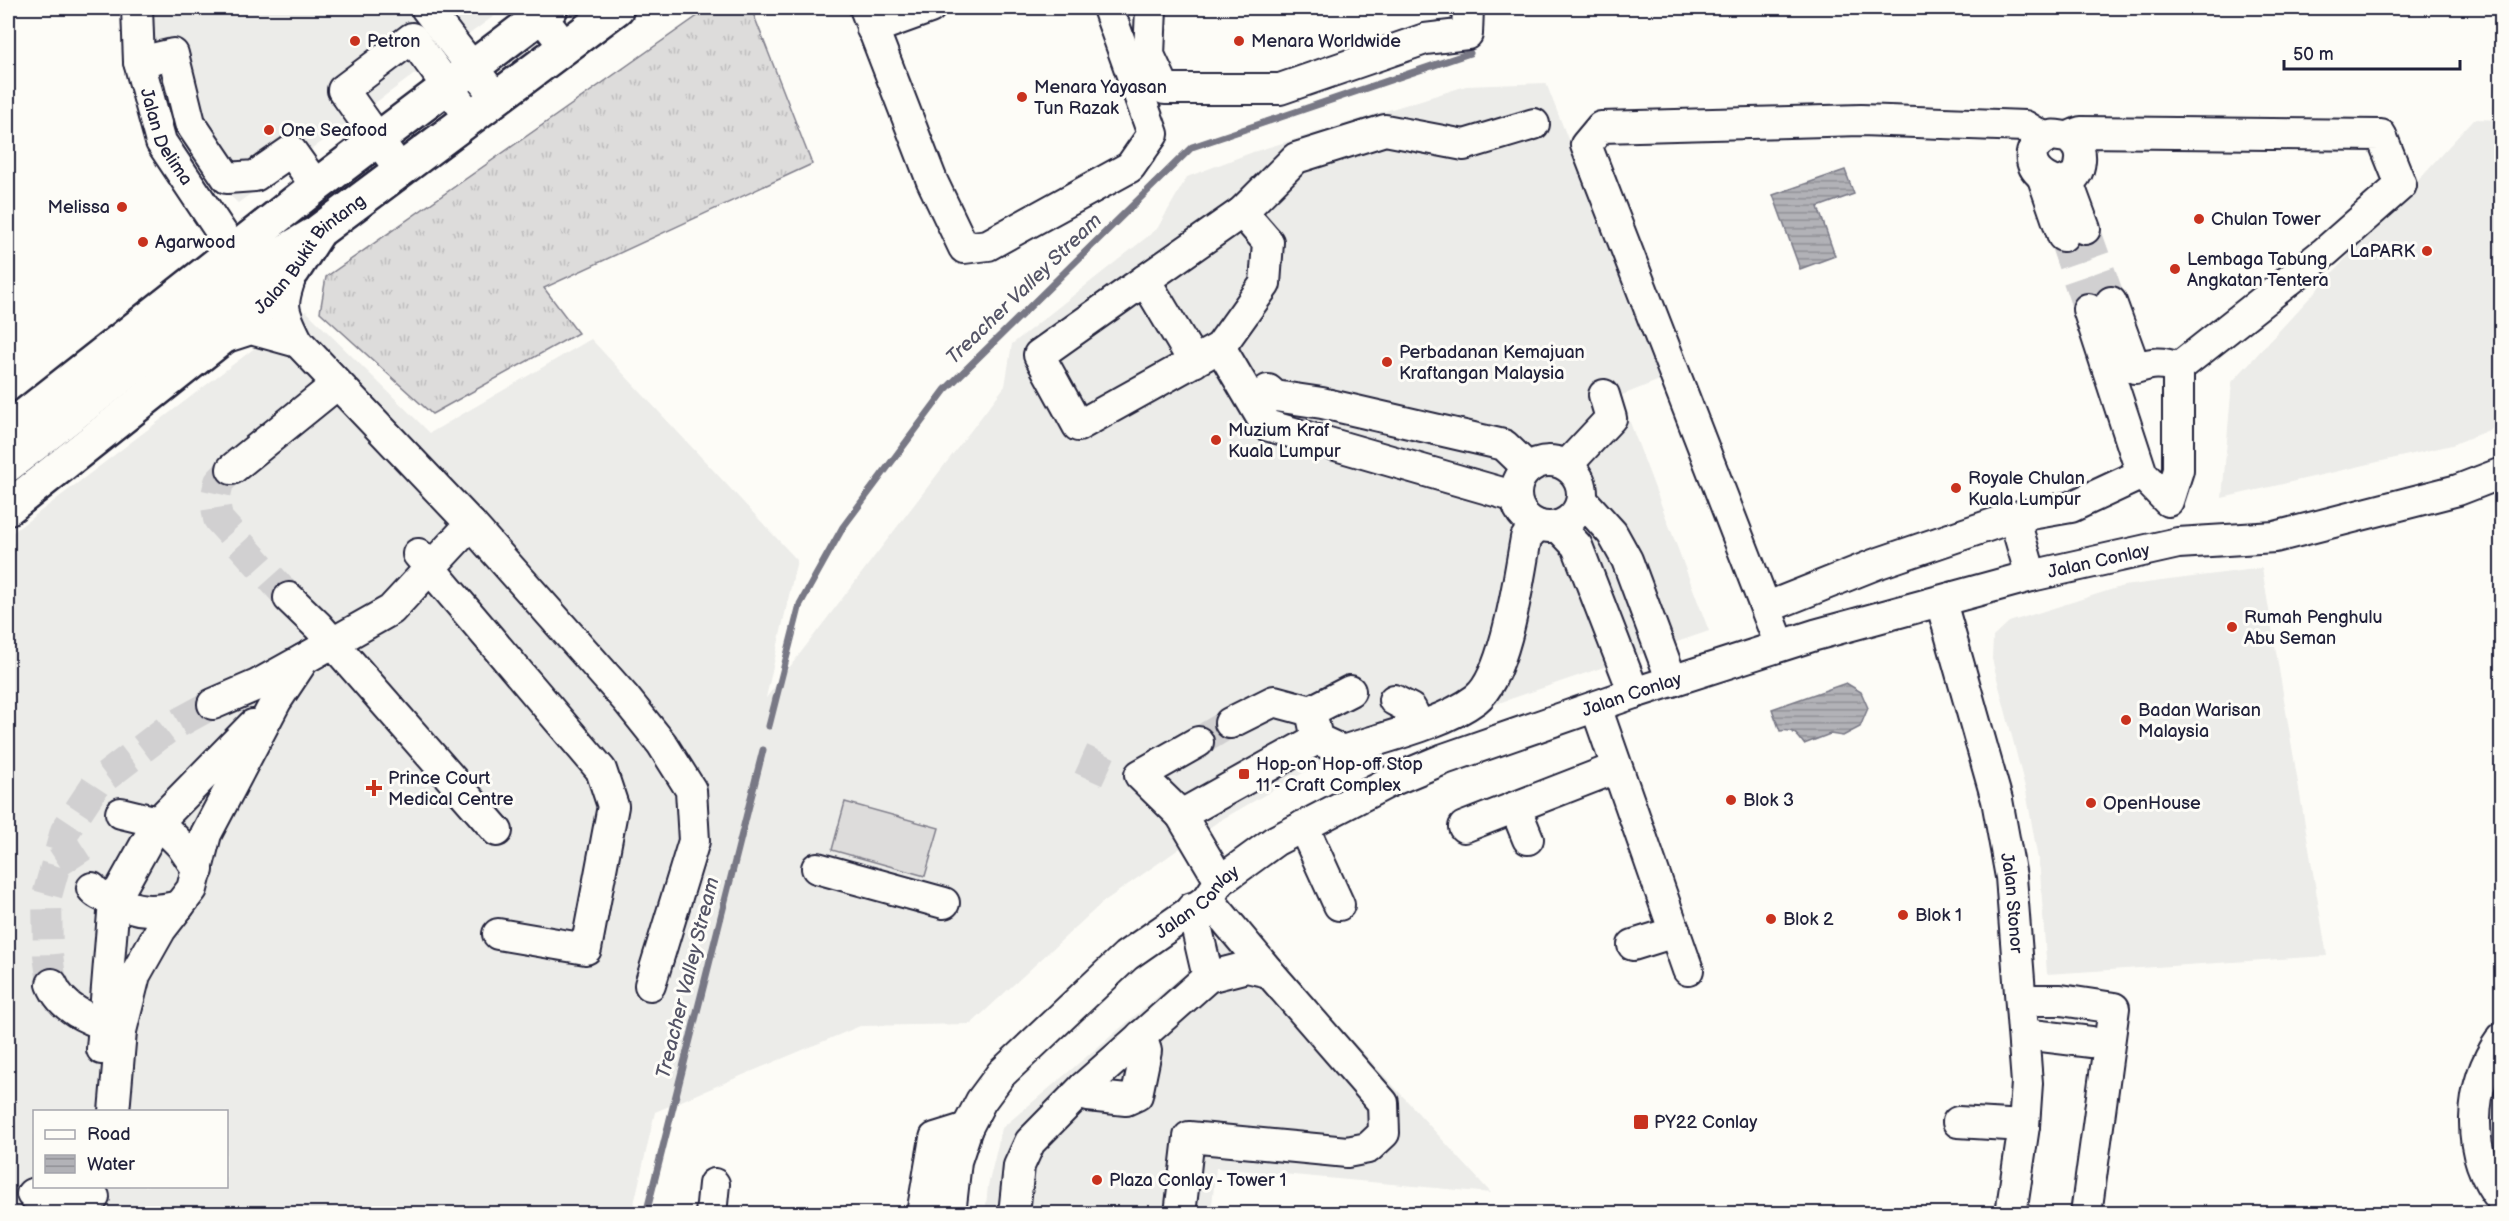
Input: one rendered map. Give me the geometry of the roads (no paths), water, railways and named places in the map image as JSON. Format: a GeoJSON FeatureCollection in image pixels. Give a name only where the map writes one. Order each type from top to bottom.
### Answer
{"type":"FeatureCollection","features":[{"type":"Feature","properties":{"kind":"main road","name":"Jalan Bukit Bintang"},"geometry":{"type":"LineString","coordinates":[[8,508],[267,302],[293,271],[319,231],[617,8]]}},
{"type":"Feature","properties":{"kind":"main road"},"geometry":{"type":"LineString","coordinates":[[13,448],[233,250],[472,68],[542,10]]}},
{"type":"Feature","properties":{"kind":"main road"},"geometry":{"type":"LineString","coordinates":[[13,448],[269,261],[319,231]]}},
{"type":"Feature","properties":{"kind":"street","name":"Jalan Delima"},"geometry":{"type":"LineString","coordinates":[[137,8],[139,62],[161,142],[198,201],[233,250]]}},
{"type":"Feature","properties":{"kind":"street"},"geometry":{"type":"LineString","coordinates":[[930,8],[869,18],[932,181],[964,248],[988,245],[1130,167],[1153,134],[1108,8]]}},
{"type":"Feature","properties":{"kind":"street"},"geometry":{"type":"LineString","coordinates":[[1151,8],[1149,55],[1165,88],[1281,89],[1425,39],[1467,34],[1468,8]]}},
{"type":"Feature","properties":{"kind":"street"},"geometry":{"type":"LineString","coordinates":[[542,10],[564,46]]}},
{"type":"Feature","properties":{"kind":"street"},"geometry":{"type":"LineString","coordinates":[[436,11],[472,68],[496,98]]}},
{"type":"Feature","properties":{"kind":"street"},"geometry":{"type":"LineString","coordinates":[[399,170],[343,90],[412,38],[470,117]]}},
{"type":"Feature","properties":{"kind":"street"},"geometry":{"type":"LineString","coordinates":[[139,62],[173,54],[190,123],[227,178],[255,176],[291,151],[316,186]]}},
{"type":"Feature","properties":{"kind":"street"},"geometry":{"type":"LineString","coordinates":[[1780,645],[1768,608],[1586,145],[1601,127],[1861,120],[2025,126],[2056,137],[2073,141],[2080,154],[2079,169],[2055,179],[2037,172],[2033,157],[2039,143],[2056,137],[2081,132],[2381,135],[2401,185],[2325,252],[2178,368]]}},
{"type":"Feature","properties":{"kind":"street"},"geometry":{"type":"LineString","coordinates":[[1242,212],[1268,242],[1265,284],[1220,347],[1077,426],[1039,355],[1242,212],[1296,158],[1385,130],[1464,146],[1534,124]]}},
{"type":"Feature","properties":{"kind":"street"},"geometry":{"type":"LineString","coordinates":[[2055,179],[2074,232]]}},
{"type":"Feature","properties":{"kind":"street"},"geometry":{"type":"LineString","coordinates":[[293,271],[282,298],[285,317],[298,342],[465,518],[641,717],[662,744],[691,790],[694,841],[650,985]]}},
{"type":"Feature","properties":{"kind":"street"},"geometry":{"type":"LineString","coordinates":[[1145,280],[1194,362]]}},
{"type":"Feature","properties":{"kind":"street"},"geometry":{"type":"LineString","coordinates":[[2178,368],[2164,362],[2154,362],[2135,368],[2100,306],[2142,474],[2168,501],[2178,543]]}},
{"type":"Feature","properties":{"kind":"street"},"geometry":{"type":"LineString","coordinates":[[220,339],[251,329],[298,342]]}},
{"type":"Feature","properties":{"kind":"street"},"geometry":{"type":"LineString","coordinates":[[1220,347],[1266,425],[1516,497]]}},
{"type":"Feature","properties":{"kind":"street"},"geometry":{"type":"LineString","coordinates":[[2168,501],[2178,470],[2178,368]]}},
{"type":"Feature","properties":{"kind":"street"},"geometry":{"type":"LineString","coordinates":[[232,469],[337,384]]}},
{"type":"Feature","properties":{"kind":"street"},"geometry":{"type":"LineString","coordinates":[[1268,390],[1275,396],[1322,403],[1504,444],[1528,468]]}},
{"type":"Feature","properties":{"kind":"street"},"geometry":{"type":"LineString","coordinates":[[1567,465],[1611,418],[1604,395]]}},
{"type":"Feature","properties":{"kind":"street"},"geometry":{"type":"LineString","coordinates":[[1307,436],[1322,403]]}},
{"type":"Feature","properties":{"kind":"street"},"geometry":{"type":"LineString","coordinates":[[1230,723],[1274,701],[1314,725],[1343,751],[1424,725],[1477,698],[1502,657],[1526,538],[1547,526],[1574,516],[1582,500],[1582,487],[1577,475],[1567,465],[1554,461],[1540,462],[1528,468],[1518,482],[1516,497],[1519,509],[1547,526],[1577,546],[1634,693]]}},
{"type":"Feature","properties":{"kind":"street","name":"Jalan Conlay"},"geometry":{"type":"LineString","coordinates":[[950,1214],[956,1161],[967,1128],[981,1101],[1001,1074],[1126,956],[1275,841],[1391,781],[1444,759],[1780,645],[2031,576],[2178,543],[2275,537],[2458,490],[2502,473]]}},
{"type":"Feature","properties":{"kind":"street"},"geometry":{"type":"LineString","coordinates":[[1768,608],[1876,564],[2014,517],[2071,507],[2142,474]]}},
{"type":"Feature","properties":{"kind":"street"},"geometry":{"type":"LineString","coordinates":[[1582,500],[1612,533],[1627,560],[1672,681]]}},
{"type":"Feature","properties":{"kind":"street"},"geometry":{"type":"LineString","coordinates":[[2014,517],[2031,576]]}},
{"type":"Feature","properties":{"kind":"street"},"geometry":{"type":"LineString","coordinates":[[213,704],[257,685],[334,644],[358,628],[378,598],[425,561],[465,518]]}},
{"type":"Feature","properties":{"kind":"street"},"geometry":{"type":"LineString","coordinates":[[425,561],[601,770],[613,806],[586,949],[498,934]]}},
{"type":"Feature","properties":{"kind":"street"},"geometry":{"type":"LineString","coordinates":[[289,598],[334,644],[497,831]]}},
{"type":"Feature","properties":{"kind":"street","name":"Jalan Stonor"},"geometry":{"type":"LineString","coordinates":[[1941,602],[2004,831],[2012,876],[2027,1083],[2024,1126],[2011,1214]]}},
{"type":"Feature","properties":{"kind":"street"},"geometry":{"type":"LineString","coordinates":[[1617,646],[1653,632]]}},
{"type":"Feature","properties":{"kind":"street"},"geometry":{"type":"LineString","coordinates":[[98,1110],[112,1027],[140,965],[161,929],[192,890],[206,834],[276,701],[304,659]]}},
{"type":"Feature","properties":{"kind":"street"},"geometry":{"type":"LineString","coordinates":[[1181,815],[1314,725],[1350,691]]}},
{"type":"Feature","properties":{"kind":"street"},"geometry":{"type":"LineString","coordinates":[[1394,700],[1411,709],[1424,725],[1444,759]]}},
{"type":"Feature","properties":{"kind":"street"},"geometry":{"type":"LineString","coordinates":[[114,1110],[112,1027],[103,895],[158,822],[276,701]]}},
{"type":"Feature","properties":{"kind":"street"},"geometry":{"type":"LineString","coordinates":[[1596,707],[1688,970]]}},
{"type":"Feature","properties":{"kind":"street"},"geometry":{"type":"LineString","coordinates":[[1198,742],[1129,776],[1181,815],[1206,896],[1208,977]]}},
{"type":"Feature","properties":{"kind":"street"},"geometry":{"type":"LineString","coordinates":[[1464,826],[1616,768]]}},
{"type":"Feature","properties":{"kind":"street"},"geometry":{"type":"LineString","coordinates":[[1515,807],[1528,839]]}},
{"type":"Feature","properties":{"kind":"street"},"geometry":{"type":"LineString","coordinates":[[121,813],[158,822],[181,845],[198,870]]}},
{"type":"Feature","properties":{"kind":"street"},"geometry":{"type":"LineString","coordinates":[[1303,826],[1339,905]]}},
{"type":"Feature","properties":{"kind":"street"},"geometry":{"type":"LineString","coordinates":[[817,868],[944,903]]}},
{"type":"Feature","properties":{"kind":"street"},"geometry":{"type":"LineString","coordinates":[[103,895],[141,911],[155,911],[179,906]]}},
{"type":"Feature","properties":{"kind":"street"},"geometry":{"type":"LineString","coordinates":[[1180,1214],[1189,1130],[1347,1152],[1368,1148],[1384,1133],[1383,1103],[1206,896]]}},
{"type":"Feature","properties":{"kind":"street"},"geometry":{"type":"LineString","coordinates":[[1633,945],[1675,932]]}},
{"type":"Feature","properties":{"kind":"street"},"geometry":{"type":"LineString","coordinates":[[1014,1214],[1019,1166],[1030,1142],[1084,1087],[1208,977],[1247,967],[1269,972]]}},
{"type":"Feature","properties":{"kind":"street"},"geometry":{"type":"LineString","coordinates":[[52,984],[57,998],[67,1006],[112,1027]]}},
{"type":"Feature","properties":{"kind":"street"},"geometry":{"type":"LineString","coordinates":[[2021,1000],[2061,1000],[2114,1008],[2086,1214]]}},
{"type":"Feature","properties":{"kind":"street"},"geometry":{"type":"LineString","coordinates":[[2066,1214],[2091,1042],[2094,1005]]}},
{"type":"Feature","properties":{"kind":"street"},"geometry":{"type":"LineString","coordinates":[[2024,1034],[2091,1042]]}},
{"type":"Feature","properties":{"kind":"street"},"geometry":{"type":"LineString","coordinates":[[1084,1087],[1088,1095],[1126,1100],[1137,1095],[1146,1051],[1141,1036]]}},
{"type":"Feature","properties":{"kind":"street"},"geometry":{"type":"LineString","coordinates":[[2502,1038],[2482,1074],[2474,1112],[2477,1150],[2491,1186],[2502,1200]]}},
{"type":"Feature","properties":{"kind":"street"},"geometry":{"type":"LineString","coordinates":[[1958,1122],[2024,1126]]}},
{"type":"Feature","properties":{"kind":"street"},"geometry":{"type":"LineString","coordinates":[[922,1214],[935,1138],[967,1128]]}},
{"type":"Feature","properties":{"kind":"street"},"geometry":{"type":"LineString","coordinates":[[711,1214],[714,1184]]}},
{"type":"Feature","properties":{"kind":"street"},"geometry":{"type":"LineString","coordinates":[[32,1194],[97,1195]]}},
{"type":"Feature","properties":{"kind":"water"},"geometry":{"type":"Polygon","coordinates":[[[1845,170],[1854,194],[1818,207],[1835,256],[1800,269],[1773,195],[1845,170]]]}},
{"type":"Feature","properties":{"kind":"water"},"geometry":{"type":"Polygon","coordinates":[[[1846,683],[1861,692],[1868,708],[1860,727],[1843,736],[1830,734],[1804,744],[1794,733],[1780,731],[1772,709],[1846,683]]]}},
{"type":"Feature","properties":{"kind":"waterway","name":"Treacher Valley Stream"},"geometry":{"type":"LineString","coordinates":[[769,726],[800,604],[843,527],[945,390],[1192,147],[1470,53]]}},
{"type":"Feature","properties":{"kind":"waterway","name":"Treacher Valley Stream"},"geometry":{"type":"LineString","coordinates":[[646,1214],[763,750]]}},
{"type":"Feature","properties":{"kind":"tunnel"},"geometry":{"type":"LineString","coordinates":[[2085,229],[2111,302]]}},
{"type":"Feature","properties":{"kind":"tunnel"},"geometry":{"type":"LineString","coordinates":[[2063,236],[2088,309]]}},
{"type":"Feature","properties":{"kind":"tunnel"},"geometry":{"type":"LineString","coordinates":[[232,469],[219,482],[215,500],[218,519],[289,598]]}},
{"type":"Feature","properties":{"kind":"tunnel"},"geometry":{"type":"LineString","coordinates":[[52,984],[48,955],[47,896],[65,831],[96,784],[169,728],[213,704]]}},
{"type":"Feature","properties":{"kind":"tunnel"},"geometry":{"type":"LineString","coordinates":[[1198,742],[1230,723]]}},
{"type":"Feature","properties":{"kind":"tunnel"},"geometry":{"type":"LineString","coordinates":[[1081,759],[1118,776]]}},
{"type":"Feature","properties":{"kind":"tunnel"},"geometry":{"type":"LineString","coordinates":[[62,842],[92,888]]}},
{"type":"Feature","properties":{"kind":"place","name":"Petron"},"geometry":{"type":"Point","coordinates":[355,41]}},
{"type":"Feature","properties":{"kind":"place","name":"Menara Worldwide"},"geometry":{"type":"Point","coordinates":[1239,41]}},
{"type":"Feature","properties":{"kind":"place","name":"Menara Yayasan Tun Razak"},"geometry":{"type":"Point","coordinates":[1022,97]}},
{"type":"Feature","properties":{"kind":"place","name":"One Seafood"},"geometry":{"type":"Point","coordinates":[269,130]}},
{"type":"Feature","properties":{"kind":"place","name":"Melissa"},"geometry":{"type":"Point","coordinates":[122,207]}},
{"type":"Feature","properties":{"kind":"place","name":"Chulan Tower"},"geometry":{"type":"Point","coordinates":[2199,219]}},
{"type":"Feature","properties":{"kind":"place","name":"Agarwood"},"geometry":{"type":"Point","coordinates":[143,242]}},
{"type":"Feature","properties":{"kind":"place","name":"LaPARK"},"geometry":{"type":"Point","coordinates":[2427,251]}},
{"type":"Feature","properties":{"kind":"place","name":"Lembaga Tabung Angkatan Tentera"},"geometry":{"type":"Point","coordinates":[2175,269]}},
{"type":"Feature","properties":{"kind":"place","name":"Perbadanan Kemajuan Kraftangan Malaysia"},"geometry":{"type":"Point","coordinates":[1387,362]}},
{"type":"Feature","properties":{"kind":"place","name":"Muzium Kraf Kuala Lumpur"},"geometry":{"type":"Point","coordinates":[1216,440]}},
{"type":"Feature","properties":{"kind":"place","name":"Royale Chulan Kuala Lumpur"},"geometry":{"type":"Point","coordinates":[1956,488]}},
{"type":"Feature","properties":{"kind":"place","name":"Rumah Penghulu Abu Seman"},"geometry":{"type":"Point","coordinates":[2232,627]}},
{"type":"Feature","properties":{"kind":"place","name":"Badan Warisan Malaysia"},"geometry":{"type":"Point","coordinates":[2126,720]}},
{"type":"Feature","properties":{"kind":"place","name":"Hop-on Hop-off Stop 11 - Craft Complex"},"geometry":{"type":"Point","coordinates":[1244,774]}},
{"type":"Feature","properties":{"kind":"place","name":"Prince Court Medical Centre"},"geometry":{"type":"Point","coordinates":[374,788]}},
{"type":"Feature","properties":{"kind":"place","name":"Blok 3"},"geometry":{"type":"Point","coordinates":[1731,800]}},
{"type":"Feature","properties":{"kind":"place","name":"OpenHouse"},"geometry":{"type":"Point","coordinates":[2091,803]}},
{"type":"Feature","properties":{"kind":"place","name":"Blok 1"},"geometry":{"type":"Point","coordinates":[1903,915]}},
{"type":"Feature","properties":{"kind":"place","name":"Blok 2"},"geometry":{"type":"Point","coordinates":[1771,919]}},
{"type":"Feature","properties":{"kind":"place","name":"PY22 Conlay"},"geometry":{"type":"Point","coordinates":[1641,1122]}},
{"type":"Feature","properties":{"kind":"place","name":"Plaza Conlay - Tower 1"},"geometry":{"type":"Point","coordinates":[1097,1180]}}]}
